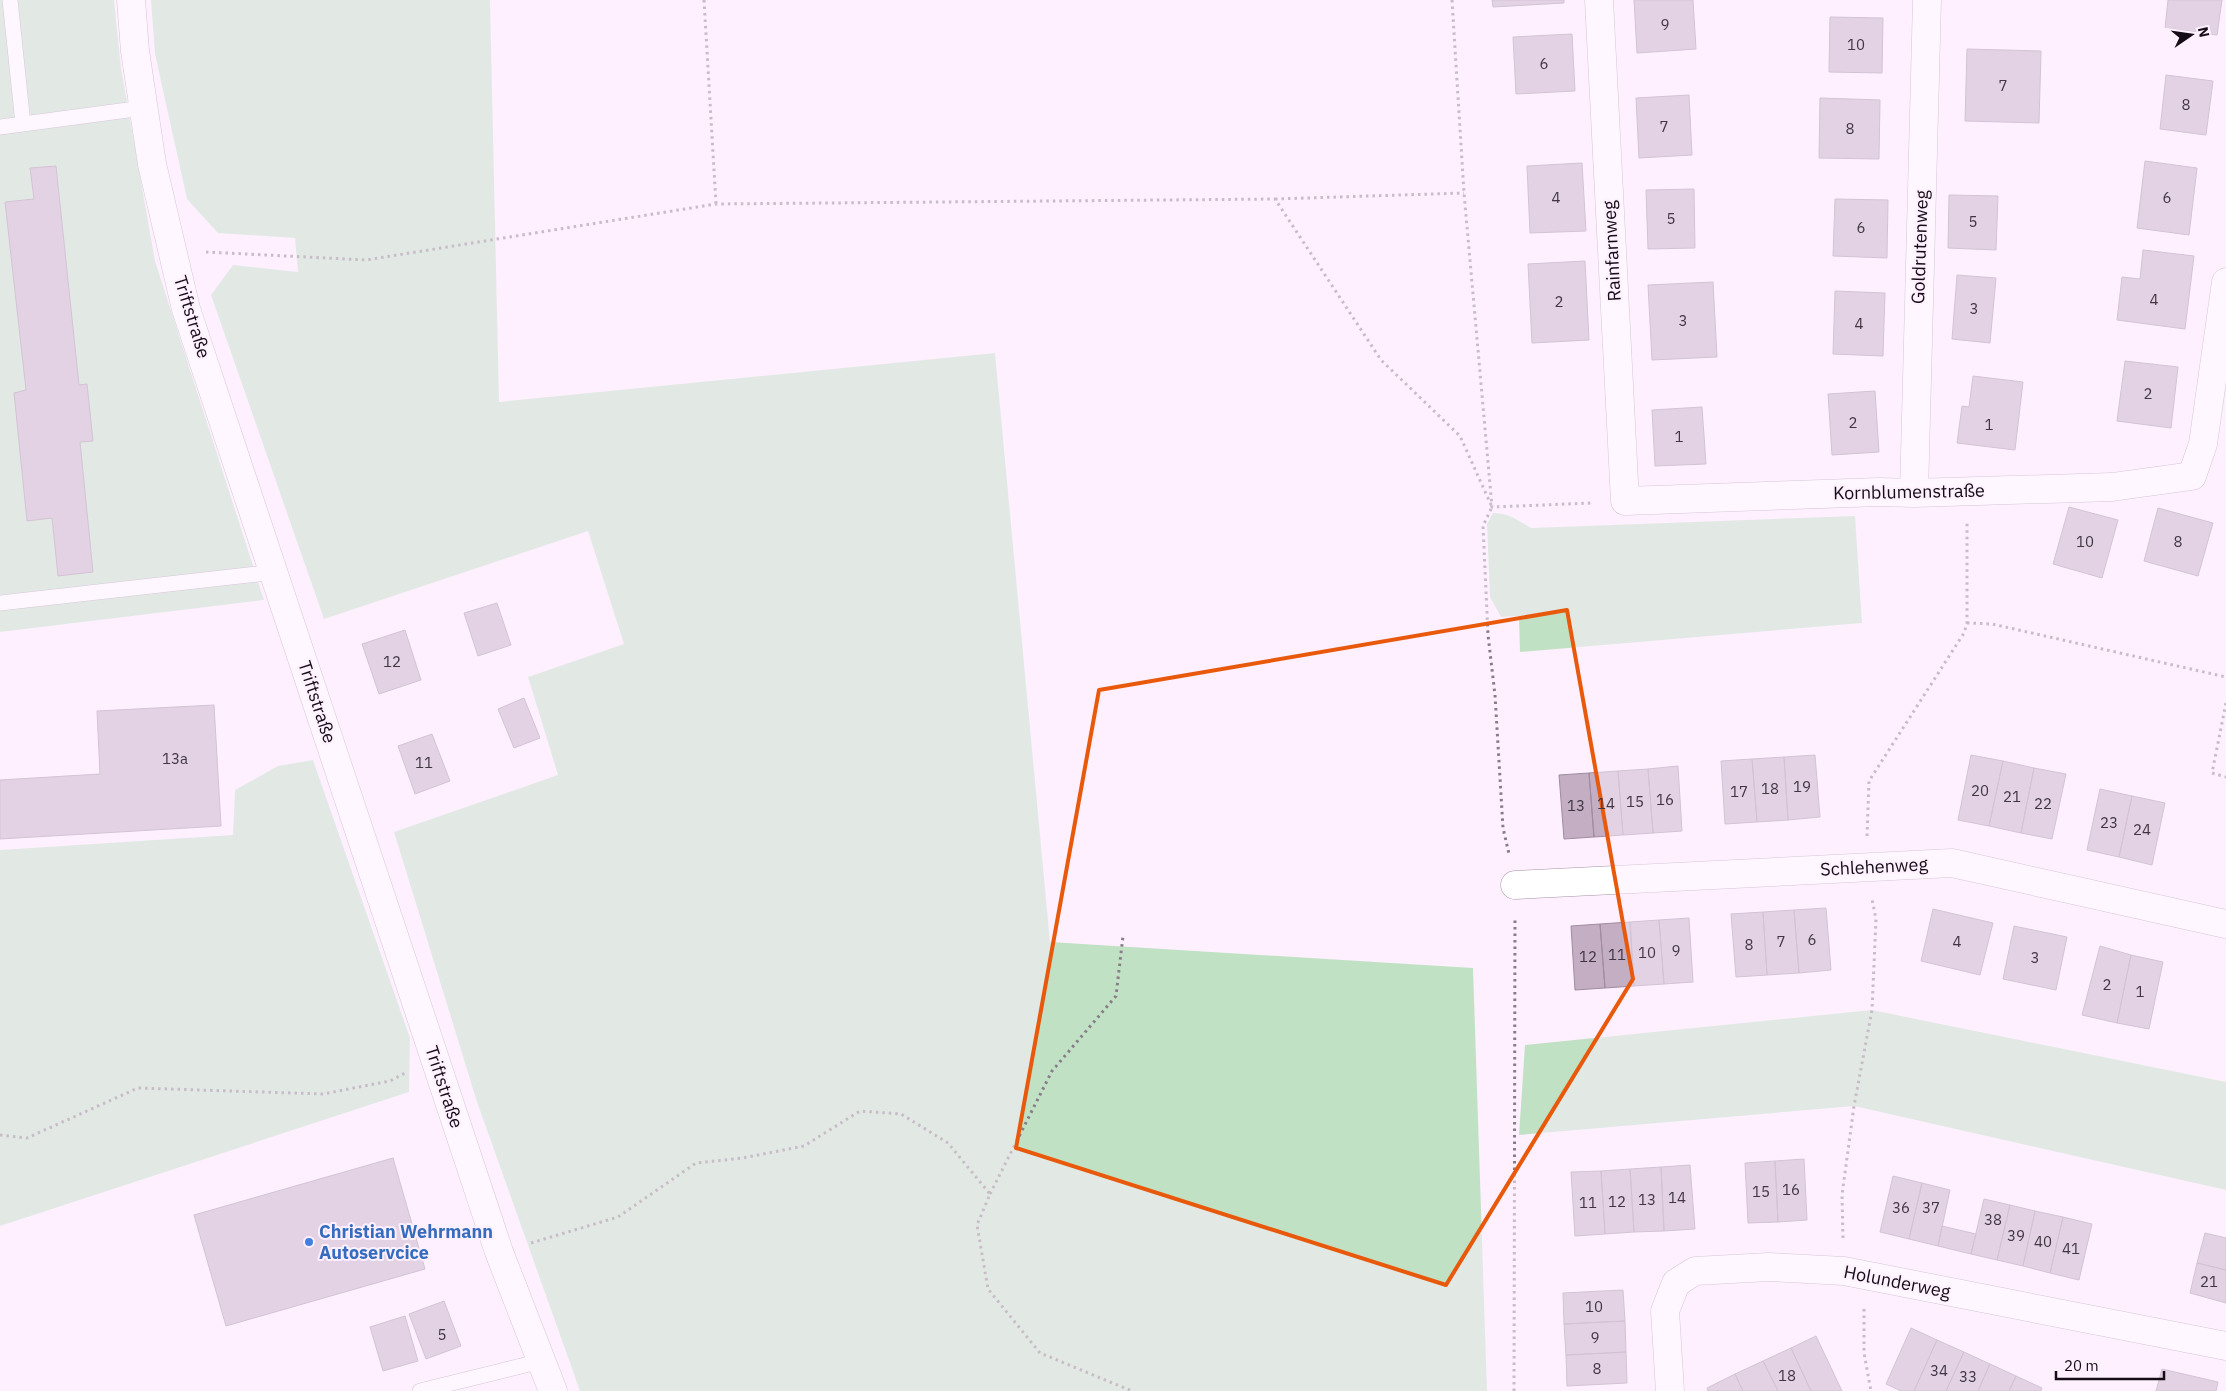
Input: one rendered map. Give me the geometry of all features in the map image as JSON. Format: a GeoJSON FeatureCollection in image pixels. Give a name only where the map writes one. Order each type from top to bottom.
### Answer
{"type":"FeatureCollection","features":[{"type":"Feature","properties":{"kind":"street","name":"Triftstraße"},"geometry":{"type":"LineString","coordinates":[[130,0],[135,51],[152,164],[186,309],[275,572],[499,1252],[553,1391]]}},
{"type":"Feature","properties":{"kind":"street","name":"Rainfarnweg"},"geometry":{"type":"LineString","coordinates":[[1600,0],[1625,501]]}},
{"type":"Feature","properties":{"kind":"street","name":"Goldrutenweg"},"geometry":{"type":"LineString","coordinates":[[1914,493],[1927,0]]}},
{"type":"Feature","properties":{"kind":"street"},"geometry":{"type":"LineString","coordinates":[[2220,371],[2226,282]]}},
{"type":"Feature","properties":{"kind":"street","name":"Kornblumenstraße"},"geometry":{"type":"LineString","coordinates":[[1625,501],[1879,492],[1914,493],[2112,487],[2192,476],[2203,444],[2220,371]]}},
{"type":"Feature","properties":{"kind":"street","name":"Schlehenweg"},"geometry":{"type":"LineString","coordinates":[[1515,885],[1952,863],[2226,924]]}},
{"type":"Feature","properties":{"kind":"street","name":"Holunderweg"},"geometry":{"type":"LineString","coordinates":[[1670,1391],[1665,1311],[1676,1283],[1695,1271],[1769,1267],[1844,1271],[2226,1346]]}},
{"type":"Feature","properties":{"kind":"lane"},"geometry":{"type":"LineString","coordinates":[[10,0],[23,124]]}},
{"type":"Feature","properties":{"kind":"lane"},"geometry":{"type":"LineString","coordinates":[[0,127],[143,108]]}},
{"type":"Feature","properties":{"kind":"lane"},"geometry":{"type":"LineString","coordinates":[[0,603],[275,572]]}},
{"type":"Feature","properties":{"kind":"lane"},"geometry":{"type":"LineString","coordinates":[[420,1391],[541,1361]]}},
{"type":"Feature","properties":{"kind":"path"},"geometry":{"type":"LineString","coordinates":[[704,0],[716,204]]}},
{"type":"Feature","properties":{"kind":"path"},"geometry":{"type":"LineString","coordinates":[[1452,0],[1464,193],[1492,507],[1483,526],[1488,625],[1495,695],[1503,828],[1515,885],[1514,1391]]}},
{"type":"Feature","properties":{"kind":"path"},"geometry":{"type":"LineString","coordinates":[[172,250],[366,260],[716,204],[1275,199],[1464,193]]}},
{"type":"Feature","properties":{"kind":"path"},"geometry":{"type":"LineString","coordinates":[[1275,199],[1381,360],[1460,436],[1492,507]]}},
{"type":"Feature","properties":{"kind":"path"},"geometry":{"type":"LineString","coordinates":[[1492,507],[1625,501]]}},
{"type":"Feature","properties":{"kind":"path"},"geometry":{"type":"LineString","coordinates":[[1967,623],[1992,624],[2226,677]]}},
{"type":"Feature","properties":{"kind":"path"},"geometry":{"type":"LineString","coordinates":[[2226,704],[2212,773],[2226,777]]}},
{"type":"Feature","properties":{"kind":"path"},"geometry":{"type":"LineString","coordinates":[[1123,936],[1116,996],[1052,1071],[990,1194],[977,1225],[988,1289],[1040,1353],[1132,1391]]}},
{"type":"Feature","properties":{"kind":"path"},"geometry":{"type":"LineString","coordinates":[[0,1135],[27,1138],[138,1088],[323,1094],[390,1081],[434,1058]]}},
{"type":"Feature","properties":{"kind":"path"},"geometry":{"type":"LineString","coordinates":[[499,1252],[618,1217],[696,1163],[743,1158],[804,1146],[860,1111],[901,1114],[948,1143],[990,1194]]}},
{"type":"Feature","properties":{"kind":"path"},"geometry":{"type":"LineString","coordinates":[[1864,1276],[1864,1353],[1871,1391]]}},
{"type":"Feature","properties":{"kind":"highlighted area"},"geometry":{"type":"Polygon","coordinates":[[[1567,610],[1633,979],[1446,1285],[1016,1148],[1099,690],[1567,610]]]}},
{"type":"Feature","properties":{"kind":"green space"},"geometry":{"type":"Polygon","coordinates":[[[0,0],[114,0],[121,68],[155,261],[264,600],[0,632],[0,0]]]}},
{"type":"Feature","properties":{"kind":"green space"},"geometry":{"type":"Polygon","coordinates":[[[151,0],[490,0],[499,402],[995,353],[1050,942],[1473,968],[1487,1391],[580,1391],[477,1102],[394,832],[558,775],[528,677],[624,644],[588,531],[324,619],[211,295],[233,265],[298,272],[295,238],[218,233],[187,199],[155,54],[151,0]]]}},
{"type":"Feature","properties":{"kind":"green space"},"geometry":{"type":"Polygon","coordinates":[[[1493,513],[1508,516],[1531,528],[1855,516],[1862,623],[1520,652],[1519,616],[1501,617],[1490,597],[1487,524],[1493,513]]]}},
{"type":"Feature","properties":{"kind":"green space"},"geometry":{"type":"Polygon","coordinates":[[[313,760],[410,1038],[409,1092],[0,1226],[0,850],[233,835],[235,790],[278,766],[313,760]]]}},
{"type":"Feature","properties":{"kind":"green space"},"geometry":{"type":"Polygon","coordinates":[[[1872,1010],[2226,1082],[2226,1190],[1854,1106],[1519,1135],[1525,1045],[1872,1010]]]}},
{"type":"Feature","properties":{"kind":"building"},"geometry":{"type":"Polygon","coordinates":[[[1492,0],[1564,0],[1564,3],[1493,7],[1492,0]]]}},
{"type":"Feature","properties":{"kind":"building"},"geometry":{"type":"Polygon","coordinates":[[[1634,0],[1693,0],[1696,49],[1637,53],[1634,0]]]}},
{"type":"Feature","properties":{"kind":"building"},"geometry":{"type":"Polygon","coordinates":[[[2168,0],[2222,0],[2217,35],[2165,28],[2168,0]]]}},
{"type":"Feature","properties":{"kind":"building"},"geometry":{"type":"Polygon","coordinates":[[[1830,17],[1883,18],[1882,73],[1829,72],[1830,17]]]}},
{"type":"Feature","properties":{"kind":"building"},"geometry":{"type":"Polygon","coordinates":[[[1572,34],[1575,91],[1516,94],[1513,37],[1572,34]]]}},
{"type":"Feature","properties":{"kind":"building"},"geometry":{"type":"Polygon","coordinates":[[[1967,49],[2041,51],[2039,123],[1965,121],[1967,49]]]}},
{"type":"Feature","properties":{"kind":"building"},"geometry":{"type":"Polygon","coordinates":[[[2166,75],[2213,81],[2206,135],[2160,129],[2166,75]]]}},
{"type":"Feature","properties":{"kind":"building"},"geometry":{"type":"Polygon","coordinates":[[[1689,95],[1692,155],[1639,158],[1636,98],[1689,95]]]}},
{"type":"Feature","properties":{"kind":"building"},"geometry":{"type":"Polygon","coordinates":[[[1820,98],[1880,100],[1879,159],[1819,158],[1820,98]]]}},
{"type":"Feature","properties":{"kind":"building"},"geometry":{"type":"Polygon","coordinates":[[[2145,161],[2197,168],[2189,235],[2137,228],[2145,161]]]}},
{"type":"Feature","properties":{"kind":"building"},"geometry":{"type":"Polygon","coordinates":[[[1582,163],[1586,231],[1530,233],[1527,166],[1582,163]]]}},
{"type":"Feature","properties":{"kind":"building"},"geometry":{"type":"Polygon","coordinates":[[[56,166],[79,385],[87,384],[93,441],[80,442],[93,572],[58,576],[52,518],[27,521],[14,393],[26,390],[5,202],[34,199],[30,168],[56,166]]]}},
{"type":"Feature","properties":{"kind":"building"},"geometry":{"type":"Polygon","coordinates":[[[1694,189],[1695,248],[1648,249],[1646,190],[1694,189]]]}},
{"type":"Feature","properties":{"kind":"building"},"geometry":{"type":"Polygon","coordinates":[[[1949,195],[1998,196],[1996,250],[1948,248],[1949,195]]]}},
{"type":"Feature","properties":{"kind":"building"},"geometry":{"type":"Polygon","coordinates":[[[1835,199],[1888,200],[1887,258],[1833,256],[1835,199]]]}},
{"type":"Feature","properties":{"kind":"building"},"geometry":{"type":"Polygon","coordinates":[[[2143,250],[2194,256],[2185,329],[2117,320],[2122,277],[2140,279],[2143,250]]]}},
{"type":"Feature","properties":{"kind":"building"},"geometry":{"type":"Polygon","coordinates":[[[1585,261],[1589,340],[1532,343],[1528,264],[1585,261]]]}},
{"type":"Feature","properties":{"kind":"building"},"geometry":{"type":"Polygon","coordinates":[[[1957,275],[1996,278],[1990,343],[1952,339],[1957,275]]]}},
{"type":"Feature","properties":{"kind":"building"},"geometry":{"type":"Polygon","coordinates":[[[1713,282],[1717,357],[1652,360],[1648,285],[1713,282]]]}},
{"type":"Feature","properties":{"kind":"building"},"geometry":{"type":"Polygon","coordinates":[[[1835,291],[1885,293],[1883,356],[1833,354],[1835,291]]]}},
{"type":"Feature","properties":{"kind":"building"},"geometry":{"type":"Polygon","coordinates":[[[2125,361],[2178,367],[2171,428],[2117,421],[2125,361]]]}},
{"type":"Feature","properties":{"kind":"building"},"geometry":{"type":"Polygon","coordinates":[[[1973,376],[2023,382],[2015,450],[1957,443],[1962,406],[1969,407],[1973,376]]]}},
{"type":"Feature","properties":{"kind":"building"},"geometry":{"type":"Polygon","coordinates":[[[1875,391],[1879,452],[1832,455],[1828,394],[1875,391]]]}},
{"type":"Feature","properties":{"kind":"building"},"geometry":{"type":"Polygon","coordinates":[[[1702,407],[1706,464],[1655,466],[1652,410],[1702,407]]]}},
{"type":"Feature","properties":{"kind":"building"},"geometry":{"type":"Polygon","coordinates":[[[2069,507],[2118,520],[2102,578],[2053,564],[2069,507]]]}},
{"type":"Feature","properties":{"kind":"building"},"geometry":{"type":"Polygon","coordinates":[[[2158,508],[2213,523],[2198,576],[2144,561],[2158,508]]]}},
{"type":"Feature","properties":{"kind":"building"},"geometry":{"type":"Polygon","coordinates":[[[497,603],[511,645],[478,656],[464,613],[497,603]]]}},
{"type":"Feature","properties":{"kind":"building"},"geometry":{"type":"Polygon","coordinates":[[[405,630],[421,680],[379,694],[362,644],[405,630]]]}},
{"type":"Feature","properties":{"kind":"building"},"geometry":{"type":"Polygon","coordinates":[[[524,698],[540,738],[514,748],[498,709],[524,698]]]}},
{"type":"Feature","properties":{"kind":"building"},"geometry":{"type":"Polygon","coordinates":[[[214,705],[221,826],[0,839],[0,780],[100,774],[97,711],[214,705]]]}},
{"type":"Feature","properties":{"kind":"building"},"geometry":{"type":"Polygon","coordinates":[[[432,734],[450,781],[415,794],[398,746],[432,734]]]}},
{"type":"Feature","properties":{"kind":"building"},"geometry":{"type":"Polygon","coordinates":[[[1815,755],[1820,817],[1788,820],[1784,757],[1815,755]]]}},
{"type":"Feature","properties":{"kind":"building"},"geometry":{"type":"Polygon","coordinates":[[[1971,755],[2003,761],[1989,826],[1958,820],[1971,755]]]}},
{"type":"Feature","properties":{"kind":"building"},"geometry":{"type":"Polygon","coordinates":[[[1784,757],[1788,820],[1757,822],[1752,759],[1784,757]]]}},
{"type":"Feature","properties":{"kind":"building"},"geometry":{"type":"Polygon","coordinates":[[[1752,759],[1757,822],[1725,824],[1721,761],[1752,759]]]}},
{"type":"Feature","properties":{"kind":"building"},"geometry":{"type":"Polygon","coordinates":[[[2003,761],[2034,768],[2021,833],[1989,826],[2003,761]]]}},
{"type":"Feature","properties":{"kind":"building"},"geometry":{"type":"Polygon","coordinates":[[[1678,766],[1682,831],[1653,833],[1648,769],[1678,766]]]}},
{"type":"Feature","properties":{"kind":"building"},"geometry":{"type":"Polygon","coordinates":[[[2034,768],[2066,774],[2052,839],[2021,833],[2034,768]]]}},
{"type":"Feature","properties":{"kind":"building"},"geometry":{"type":"Polygon","coordinates":[[[1648,769],[1653,833],[1623,835],[1618,771],[1648,769]]]}},
{"type":"Feature","properties":{"kind":"building"},"geometry":{"type":"Polygon","coordinates":[[[1618,771],[1623,835],[1594,837],[1589,773],[1618,771]]]}},
{"type":"Feature","properties":{"kind":"building"},"geometry":{"type":"Polygon","coordinates":[[[1589,773],[1594,837],[1564,839],[1559,775],[1589,773]]]}},
{"type":"Feature","properties":{"kind":"building"},"geometry":{"type":"Polygon","coordinates":[[[2100,789],[2132,796],[2119,857],[2087,850],[2100,789]]]}},
{"type":"Feature","properties":{"kind":"building"},"geometry":{"type":"Polygon","coordinates":[[[2132,796],[2165,803],[2152,865],[2119,857],[2132,796]]]}},
{"type":"Feature","properties":{"kind":"building"},"geometry":{"type":"Polygon","coordinates":[[[1826,908],[1831,970],[1799,973],[1794,910],[1826,908]]]}},
{"type":"Feature","properties":{"kind":"building"},"geometry":{"type":"Polygon","coordinates":[[[1933,909],[1993,923],[1980,975],[1921,961],[1933,909]]]}},
{"type":"Feature","properties":{"kind":"building"},"geometry":{"type":"Polygon","coordinates":[[[1794,910],[1799,973],[1767,975],[1763,912],[1794,910]]]}},
{"type":"Feature","properties":{"kind":"building"},"geometry":{"type":"Polygon","coordinates":[[[1763,912],[1767,975],[1736,977],[1731,914],[1763,912]]]}},
{"type":"Feature","properties":{"kind":"building"},"geometry":{"type":"Polygon","coordinates":[[[1689,918],[1693,982],[1664,984],[1659,920],[1689,918]]]}},
{"type":"Feature","properties":{"kind":"building"},"geometry":{"type":"Polygon","coordinates":[[[1659,920],[1664,984],[1634,986],[1630,922],[1659,920]]]}},
{"type":"Feature","properties":{"kind":"building"},"geometry":{"type":"Polygon","coordinates":[[[1630,922],[1634,986],[1605,988],[1600,924],[1630,922]]]}},
{"type":"Feature","properties":{"kind":"building"},"geometry":{"type":"Polygon","coordinates":[[[1600,924],[1605,988],[1575,990],[1571,926],[1600,924]]]}},
{"type":"Feature","properties":{"kind":"building"},"geometry":{"type":"Polygon","coordinates":[[[2014,926],[2067,937],[2056,990],[2003,979],[2014,926]]]}},
{"type":"Feature","properties":{"kind":"building"},"geometry":{"type":"Polygon","coordinates":[[[2100,946],[2131,955],[2117,1023],[2082,1015],[2100,946]]]}},
{"type":"Feature","properties":{"kind":"building"},"geometry":{"type":"Polygon","coordinates":[[[2131,955],[2163,962],[2149,1029],[2117,1023],[2131,955]]]}},
{"type":"Feature","properties":{"kind":"building","name":"Christian Wehrmann Autoservcice"},"geometry":{"type":"Polygon","coordinates":[[[393,1158],[425,1269],[226,1326],[194,1215],[393,1158]]]}},
{"type":"Feature","properties":{"kind":"building"},"geometry":{"type":"Polygon","coordinates":[[[1804,1159],[1807,1220],[1778,1222],[1775,1161],[1804,1159]]]}},
{"type":"Feature","properties":{"kind":"building"},"geometry":{"type":"Polygon","coordinates":[[[1775,1161],[1778,1222],[1748,1223],[1745,1163],[1775,1161]]]}},
{"type":"Feature","properties":{"kind":"building"},"geometry":{"type":"Polygon","coordinates":[[[1690,1165],[1695,1229],[1664,1231],[1661,1167],[1690,1165]]]}},
{"type":"Feature","properties":{"kind":"building"},"geometry":{"type":"Polygon","coordinates":[[[1661,1167],[1664,1231],[1634,1232],[1630,1169],[1661,1167]]]}},
{"type":"Feature","properties":{"kind":"building"},"geometry":{"type":"Polygon","coordinates":[[[1630,1169],[1634,1232],[1605,1234],[1601,1171],[1630,1169]]]}},
{"type":"Feature","properties":{"kind":"building"},"geometry":{"type":"Polygon","coordinates":[[[1601,1171],[1605,1234],[1575,1236],[1571,1172],[1601,1171]]]}},
{"type":"Feature","properties":{"kind":"building"},"geometry":{"type":"Polygon","coordinates":[[[1893,1176],[1922,1183],[1909,1239],[1880,1232],[1893,1176]]]}},
{"type":"Feature","properties":{"kind":"building"},"geometry":{"type":"Polygon","coordinates":[[[1922,1183],[1950,1190],[1938,1246],[1909,1239],[1922,1183]]]}},
{"type":"Feature","properties":{"kind":"building"},"geometry":{"type":"Polygon","coordinates":[[[1984,1199],[2010,1205],[1997,1260],[1971,1254],[1984,1199]]]}},
{"type":"Feature","properties":{"kind":"building"},"geometry":{"type":"Polygon","coordinates":[[[2010,1205],[2035,1211],[2023,1266],[1997,1260],[2010,1205]]]}},
{"type":"Feature","properties":{"kind":"building"},"geometry":{"type":"Polygon","coordinates":[[[2035,1211],[2063,1217],[2050,1273],[2023,1266],[2035,1211]]]}},
{"type":"Feature","properties":{"kind":"building"},"geometry":{"type":"Polygon","coordinates":[[[2063,1217],[2092,1224],[2079,1280],[2050,1273],[2063,1217]]]}},
{"type":"Feature","properties":{"kind":"building"},"geometry":{"type":"Polygon","coordinates":[[[1942,1226],[1976,1234],[1971,1254],[1938,1246],[1942,1226]]]}},
{"type":"Feature","properties":{"kind":"building"},"geometry":{"type":"Polygon","coordinates":[[[2205,1233],[2226,1238],[2226,1270],[2197,1263],[2205,1233]]]}},
{"type":"Feature","properties":{"kind":"building"},"geometry":{"type":"Polygon","coordinates":[[[2197,1263],[2226,1270],[2226,1303],[2190,1293],[2197,1263]]]}},
{"type":"Feature","properties":{"kind":"building"},"geometry":{"type":"Polygon","coordinates":[[[1623,1290],[1625,1321],[1564,1324],[1563,1293],[1623,1290]]]}},
{"type":"Feature","properties":{"kind":"building"},"geometry":{"type":"Polygon","coordinates":[[[444,1301],[461,1346],[426,1359],[409,1314],[444,1301]]]}},
{"type":"Feature","properties":{"kind":"building"},"geometry":{"type":"Polygon","coordinates":[[[405,1316],[418,1361],[383,1371],[370,1327],[405,1316]]]}},
{"type":"Feature","properties":{"kind":"building"},"geometry":{"type":"Polygon","coordinates":[[[1625,1321],[1626,1352],[1566,1355],[1564,1324],[1625,1321]]]}},
{"type":"Feature","properties":{"kind":"building"},"geometry":{"type":"Polygon","coordinates":[[[1911,1328],[1937,1340],[1914,1391],[1901,1391],[1886,1384],[1911,1328]]]}},
{"type":"Feature","properties":{"kind":"building"},"geometry":{"type":"Polygon","coordinates":[[[1816,1336],[1842,1391],[1811,1391],[1791,1348],[1816,1336]]]}},
{"type":"Feature","properties":{"kind":"building"},"geometry":{"type":"Polygon","coordinates":[[[1937,1340],[1964,1352],[1946,1391],[1914,1391],[1937,1340]]]}},
{"type":"Feature","properties":{"kind":"building"},"geometry":{"type":"Polygon","coordinates":[[[1791,1348],[1811,1391],[1778,1391],[1763,1361],[1791,1348]]]}},
{"type":"Feature","properties":{"kind":"building"},"geometry":{"type":"Polygon","coordinates":[[[1626,1352],[1627,1383],[1567,1386],[1566,1355],[1626,1352]]]}},
{"type":"Feature","properties":{"kind":"building"},"geometry":{"type":"Polygon","coordinates":[[[1964,1352],[1990,1364],[1978,1391],[1946,1391],[1964,1352]]]}},
{"type":"Feature","properties":{"kind":"building"},"geometry":{"type":"Polygon","coordinates":[[[1763,1361],[1778,1391],[1743,1391],[1735,1374],[1763,1361]]]}},
{"type":"Feature","properties":{"kind":"building"},"geometry":{"type":"Polygon","coordinates":[[[1990,1364],[2016,1376],[2009,1391],[1978,1391],[1990,1364]]]}},
{"type":"Feature","properties":{"kind":"building"},"geometry":{"type":"Polygon","coordinates":[[[2162,1369],[2218,1382],[2216,1391],[2156,1391],[2162,1369]]]}},
{"type":"Feature","properties":{"kind":"building"},"geometry":{"type":"Polygon","coordinates":[[[1735,1374],[1743,1391],[1708,1391],[1707,1388],[1735,1374]]]}},
{"type":"Feature","properties":{"kind":"building"},"geometry":{"type":"Polygon","coordinates":[[[2016,1376],[2042,1388],[2041,1391],[2009,1391],[2016,1376]]]}},
{"type":"Feature","properties":{"kind":"place","name":"Christian Wehrmann Autoservcice"},"geometry":{"type":"Point","coordinates":[309,1242]}}]}
